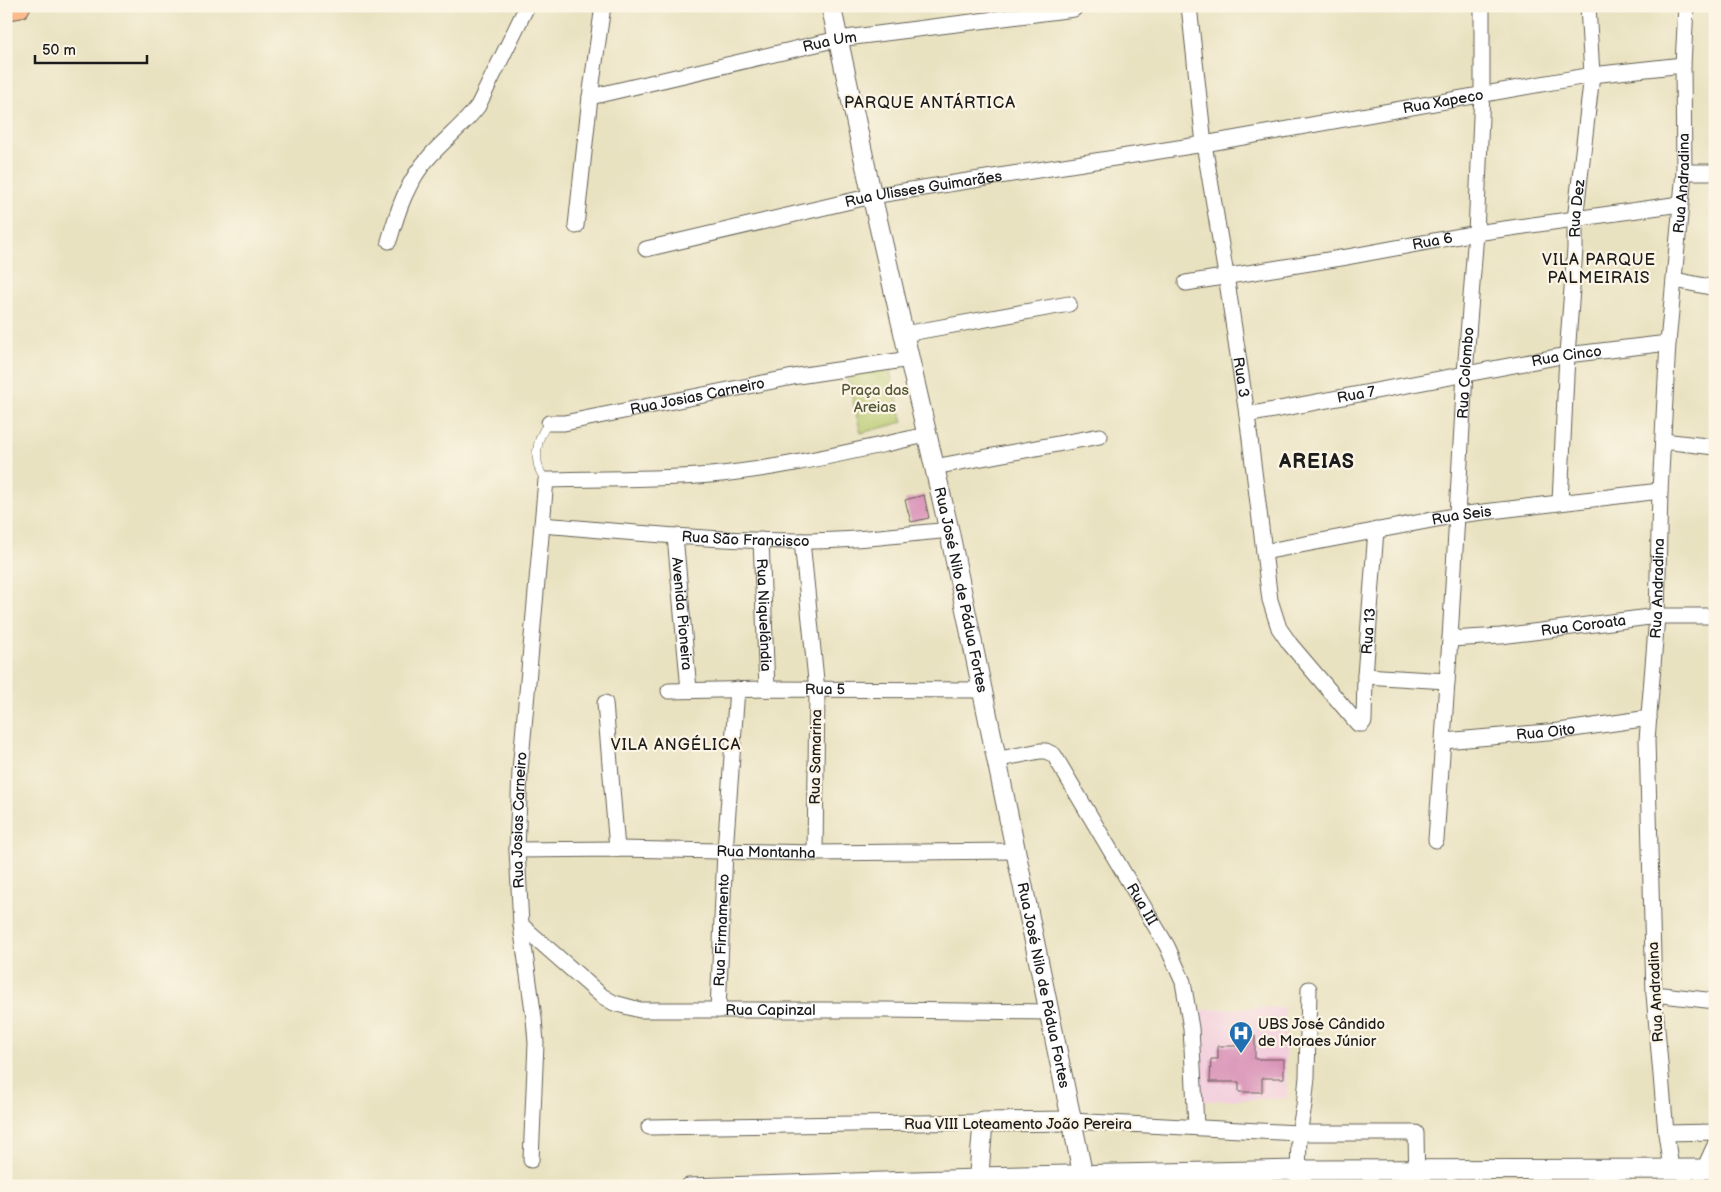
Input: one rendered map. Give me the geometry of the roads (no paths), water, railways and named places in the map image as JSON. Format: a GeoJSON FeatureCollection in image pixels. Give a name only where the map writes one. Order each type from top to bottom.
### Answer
{"type":"FeatureCollection","features":[{"type":"Feature","properties":{"kind":"main road"},"geometry":{"type":"LineString","coordinates":[[6,8],[18,6]]}},
{"type":"Feature","properties":{"kind":"street"},"geometry":{"type":"LineString","coordinates":[[389,241],[401,202],[409,184],[430,156],[467,120],[478,106],[527,6]]}},
{"type":"Feature","properties":{"kind":"street"},"geometry":{"type":"LineString","coordinates":[[576,226],[590,97],[603,6]]}},
{"type":"Feature","properties":{"kind":"street","name":"Rua José Nilo de Pádua Fortes"},"geometry":{"type":"LineString","coordinates":[[831,6],[872,196],[949,530],[983,690],[995,760],[1050,1012],[1083,1175]]}},
{"type":"Feature","properties":{"kind":"street","name":"Rua 3"},"geometry":{"type":"LineString","coordinates":[[1189,6],[1204,144],[1247,415],[1270,600],[1279,628],[1290,644],[1356,722]]}},
{"type":"Feature","properties":{"kind":"street","name":"Rua Colombo"},"geometry":{"type":"LineString","coordinates":[[1436,840],[1444,741],[1465,373],[1476,233],[1482,93],[1482,6]]}},
{"type":"Feature","properties":{"kind":"street","name":"Rua Dez"},"geometry":{"type":"LineString","coordinates":[[1560,502],[1567,355],[1575,249],[1575,220],[1592,75],[1588,6]]}},
{"type":"Feature","properties":{"kind":"street","name":"Rua Andradina"},"geometry":{"type":"LineString","coordinates":[[1680,1175],[1666,1133],[1654,994],[1647,756],[1657,616],[1660,491],[1668,343],[1684,172],[1683,65],[1686,6]]}},
{"type":"Feature","properties":{"kind":"street","name":"Rua Um"},"geometry":{"type":"LineString","coordinates":[[590,97],[838,39],[1074,9]]}},
{"type":"Feature","properties":{"kind":"street","name":"Rua Xapeco"},"geometry":{"type":"LineString","coordinates":[[1204,144],[1482,93],[1592,75],[1683,65]]}},
{"type":"Feature","properties":{"kind":"street","name":"Rua Ulisses Guimarães"},"geometry":{"type":"LineString","coordinates":[[646,249],[872,196],[1204,144]]}},
{"type":"Feature","properties":{"kind":"street"},"geometry":{"type":"LineString","coordinates":[[1684,172],[1715,172]]}},
{"type":"Feature","properties":{"kind":"street","name":"Rua 6"},"geometry":{"type":"LineString","coordinates":[[1186,283],[1347,257],[1476,233],[1680,204]]}},
{"type":"Feature","properties":{"kind":"street"},"geometry":{"type":"LineString","coordinates":[[1675,280],[1715,288]]}},
{"type":"Feature","properties":{"kind":"street"},"geometry":{"type":"LineString","coordinates":[[904,334],[1069,304]]}},
{"type":"Feature","properties":{"kind":"street","name":"Rua Cinco"},"geometry":{"type":"LineString","coordinates":[[1465,373],[1567,355],[1668,343]]}},
{"type":"Feature","properties":{"kind":"street","name":"Rua Josias Carneiro"},"geometry":{"type":"LineString","coordinates":[[549,423],[564,423],[798,376],[910,359]]}},
{"type":"Feature","properties":{"kind":"street","name":"Rua 7"},"geometry":{"type":"LineString","coordinates":[[1247,415],[1465,373]]}},
{"type":"Feature","properties":{"kind":"street"},"geometry":{"type":"LineString","coordinates":[[546,480],[712,475],[835,454],[927,435]]}},
{"type":"Feature","properties":{"kind":"street"},"geometry":{"type":"LineString","coordinates":[[934,467],[1100,436]]}},
{"type":"Feature","properties":{"kind":"street"},"geometry":{"type":"LineString","coordinates":[[1663,440],[1715,447]]}},
{"type":"Feature","properties":{"kind":"street","name":"Rua Josias Carneiro"},"geometry":{"type":"LineString","coordinates":[[531,1160],[536,1043],[521,925],[517,850],[520,771],[546,480]]}},
{"type":"Feature","properties":{"kind":"street","name":"Rua Seis"},"geometry":{"type":"LineString","coordinates":[[1264,552],[1458,515],[1660,491]]}},
{"type":"Feature","properties":{"kind":"street","name":"Rua São Francisco"},"geometry":{"type":"LineString","coordinates":[[542,525],[675,536],[802,541],[870,538],[949,530]]}},
{"type":"Feature","properties":{"kind":"street","name":"Rua 13"},"geometry":{"type":"LineString","coordinates":[[1356,722],[1360,724],[1364,721],[1365,676],[1376,530]]}},
{"type":"Feature","properties":{"kind":"street","name":"Avenida Pioneira"},"geometry":{"type":"LineString","coordinates":[[675,536],[689,690]]}},
{"type":"Feature","properties":{"kind":"street","name":"Rua Niquelândia"},"geometry":{"type":"LineString","coordinates":[[761,540],[767,689]]}},
{"type":"Feature","properties":{"kind":"street","name":"Rua Samarina"},"geometry":{"type":"LineString","coordinates":[[802,541],[816,690],[815,853]]}},
{"type":"Feature","properties":{"kind":"street","name":"Rua Coroata"},"geometry":{"type":"LineString","coordinates":[[1450,639],[1501,636],[1657,616],[1715,616]]}},
{"type":"Feature","properties":{"kind":"street"},"geometry":{"type":"LineString","coordinates":[[1365,676],[1447,681]]}},
{"type":"Feature","properties":{"kind":"street","name":"Rua 5"},"geometry":{"type":"LineString","coordinates":[[669,691],[767,689],[983,690]]}},
{"type":"Feature","properties":{"kind":"street"},"geometry":{"type":"LineString","coordinates":[[725,851],[737,690]]}},
{"type":"Feature","properties":{"kind":"street"},"geometry":{"type":"LineString","coordinates":[[605,703],[617,849]]}},
{"type":"Feature","properties":{"kind":"street","name":"Rua Oito"},"geometry":{"type":"LineString","coordinates":[[1444,741],[1559,731],[1649,718]]}},
{"type":"Feature","properties":{"kind":"street","name":"Rua III"},"geometry":{"type":"LineString","coordinates":[[995,760],[1040,751],[1046,751],[1054,755],[1167,946],[1183,982],[1187,999],[1193,1055],[1196,1126]]}},
{"type":"Feature","properties":{"kind":"street","name":"Rua Montanha"},"geometry":{"type":"LineString","coordinates":[[517,850],[617,849],[815,853],[1015,851]]}},
{"type":"Feature","properties":{"kind":"street","name":"Rua Firmamento"},"geometry":{"type":"LineString","coordinates":[[718,1010],[725,851]]}},
{"type":"Feature","properties":{"kind":"street","name":"Rua Capinzal"},"geometry":{"type":"LineString","coordinates":[[521,925],[602,996],[614,1003],[640,1010],[1050,1012]]}},
{"type":"Feature","properties":{"kind":"street"},"geometry":{"type":"LineString","coordinates":[[1298,1178],[1299,1133],[1307,1076],[1309,989]]}},
{"type":"Feature","properties":{"kind":"street"},"geometry":{"type":"LineString","coordinates":[[1654,994],[1715,1002]]}},
{"type":"Feature","properties":{"kind":"street","name":"Rua VIII Loteamento João Pereira"},"geometry":{"type":"LineString","coordinates":[[649,1127],[1071,1121],[1196,1126],[1299,1133],[1416,1133],[1417,1178]]}},
{"type":"Feature","properties":{"kind":"street"},"geometry":{"type":"LineString","coordinates":[[978,1182],[982,1122]]}},
{"type":"Feature","properties":{"kind":"street"},"geometry":{"type":"LineString","coordinates":[[1666,1133],[1715,1132]]}},
{"type":"Feature","properties":{"kind":"street"},"geometry":{"type":"LineString","coordinates":[[688,1186],[978,1182],[1083,1175],[1298,1178],[1680,1175],[1709,1169],[1715,1145]]}},
{"type":"Feature","properties":{"kind":"lane","name":"Rua Josias Carneiro"},"geometry":{"type":"LineString","coordinates":[[546,480],[540,473],[536,458],[541,432],[549,423]]}},
{"type":"Feature","properties":{"kind":"place","name":"UBS José Cândido de Moraes Júnior"},"geometry":{"type":"Point","coordinates":[1241,1054]}},
{"type":"Feature","properties":{"kind":"district","name":"PARQUE ANTÁRTICA"},"geometry":{"type":"Point","coordinates":[930,103]}},
{"type":"Feature","properties":{"kind":"district","name":"VILA PARQUE PALMEIRAIS"},"geometry":{"type":"Point","coordinates":[1599,269]}},
{"type":"Feature","properties":{"kind":"district","name":"AREIAS"},"geometry":{"type":"Point","coordinates":[1317,462]}},
{"type":"Feature","properties":{"kind":"district","name":"VILA ANGÉLICA"},"geometry":{"type":"Point","coordinates":[676,745]}},
{"type":"Feature","properties":{"kind":"park label","name":"Praça das Areias"},"geometry":{"type":"Point","coordinates":[875,398]}}]}
